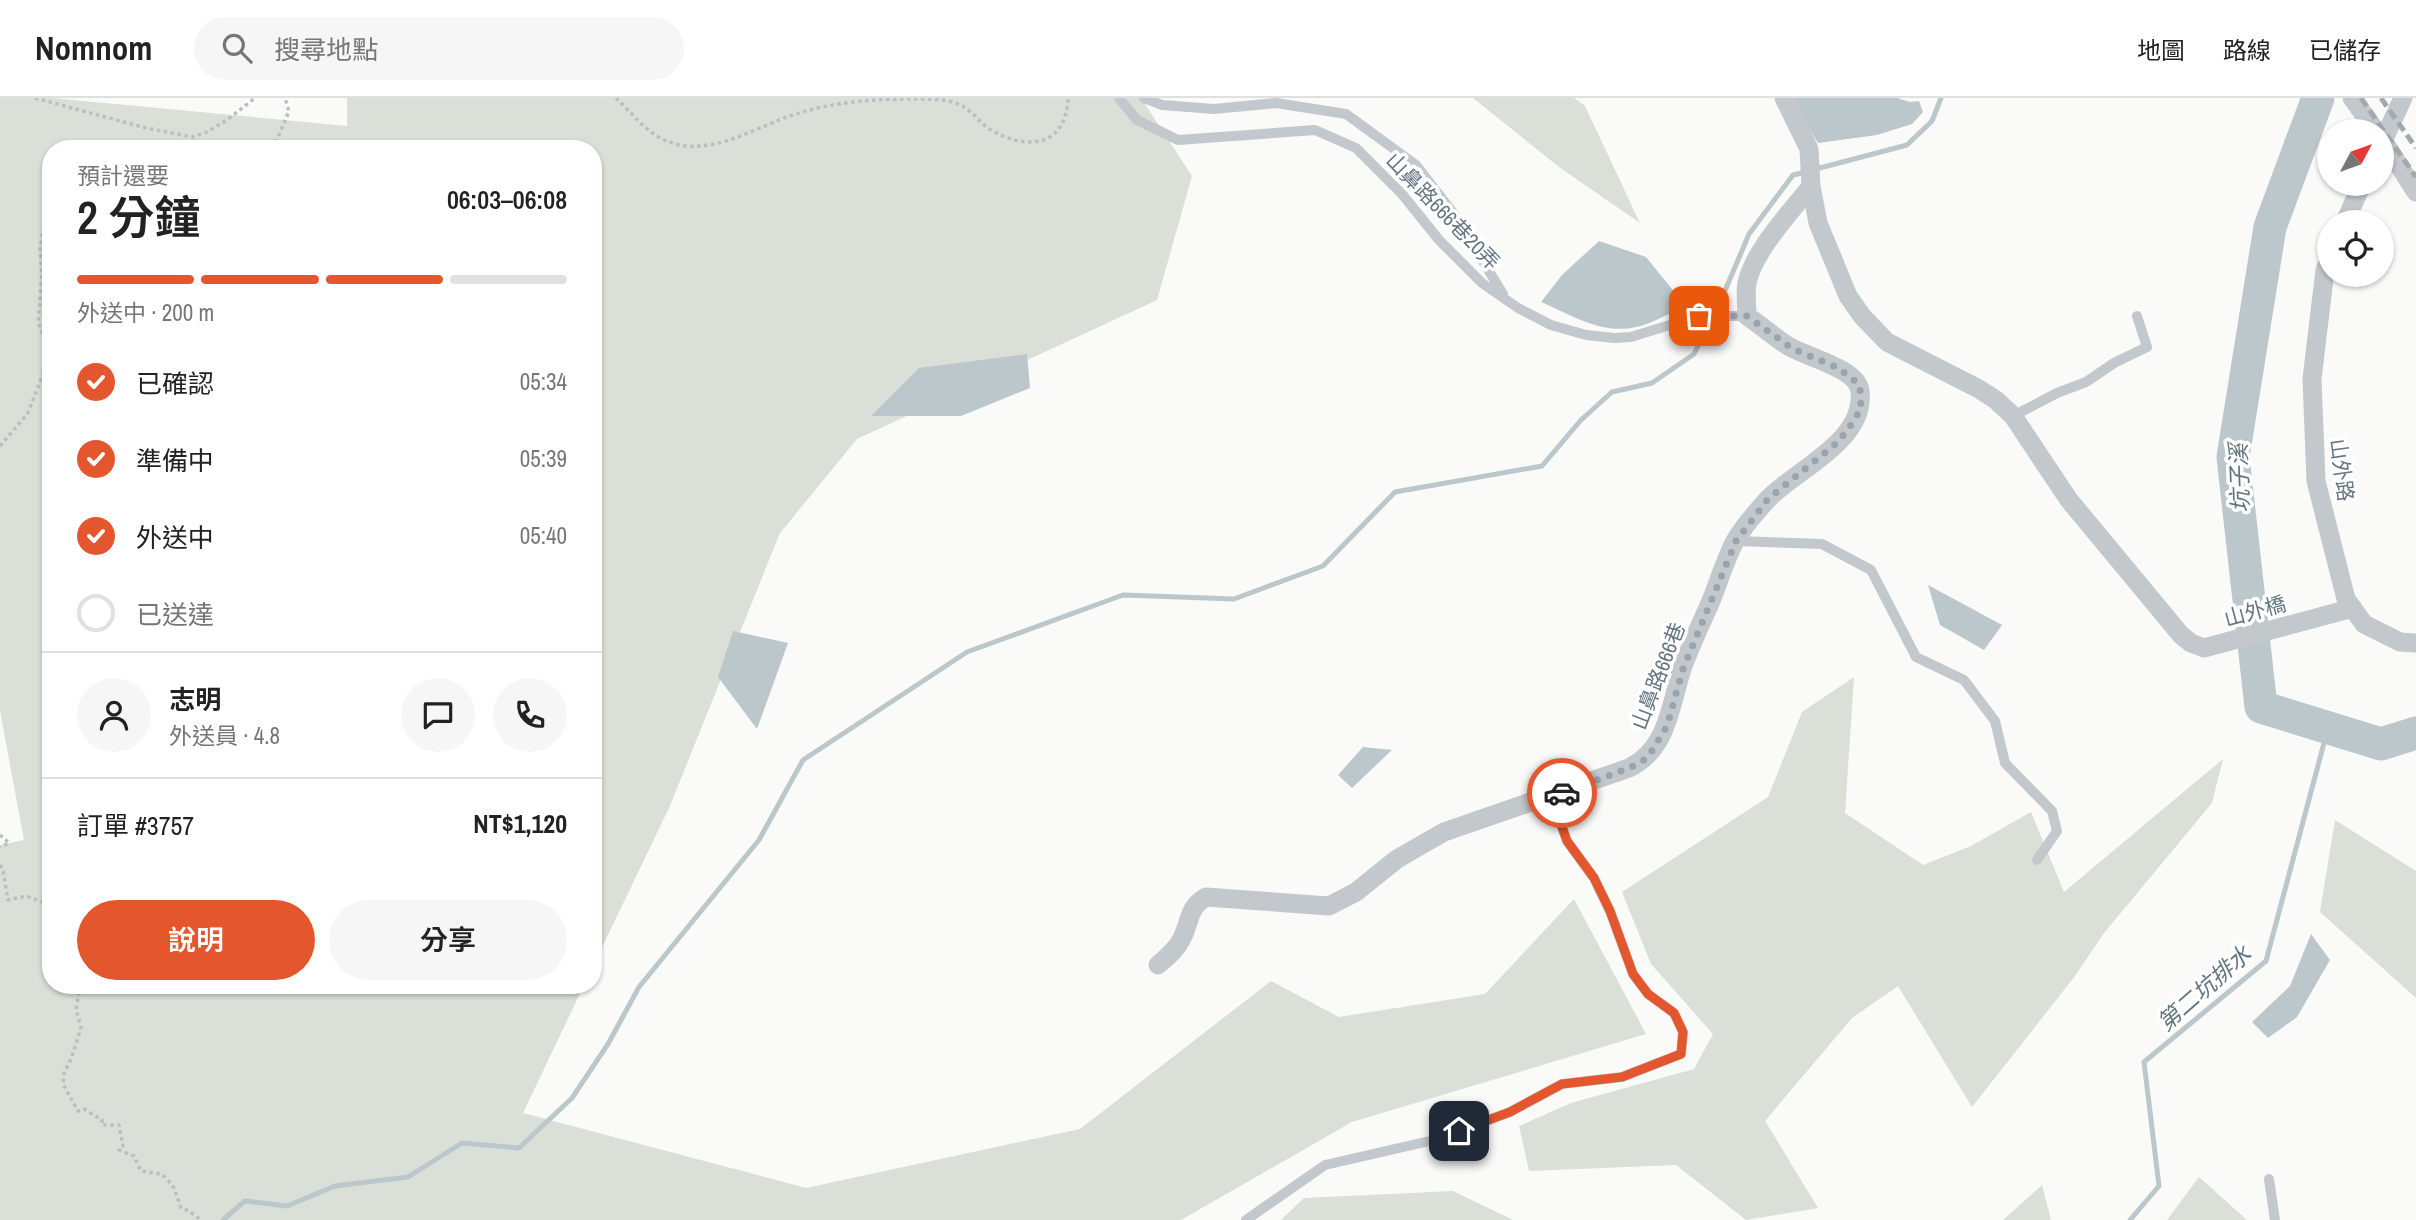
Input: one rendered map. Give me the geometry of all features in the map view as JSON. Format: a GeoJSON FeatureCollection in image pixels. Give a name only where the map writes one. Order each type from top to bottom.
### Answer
{"type":"FeatureCollection","features":[{"type":"Feature","properties":{"kind":"street"},"geometry":{"type":"LineString","coordinates":[[1784,98],[1802,130],[1811,156],[1811,182],[1818,223],[1847,296],[1887,342],[1979,389],[2013,415]]}},
{"type":"Feature","properties":{"kind":"street"},"geometry":{"type":"LineString","coordinates":[[2392,119],[2403,98]]}},
{"type":"Feature","properties":{"kind":"street"},"geometry":{"type":"LineString","coordinates":[[2394,159],[2416,192]]}},
{"type":"Feature","properties":{"kind":"street"},"geometry":{"type":"LineString","coordinates":[[1747,316],[1747,283],[1755,264],[1811,182]]}},
{"type":"Feature","properties":{"kind":"street","name":"山外路"},"geometry":{"type":"LineString","coordinates":[[2323,287],[2312,379],[2316,481],[2346,599],[2364,624],[2400,642],[2416,643]]}},
{"type":"Feature","properties":{"kind":"street","name":"山鼻路666巷"},"geometry":{"type":"LineString","coordinates":[[1158,965],[1181,942],[1192,908],[1206,897],[1329,906],[1356,892],[1397,859],[1444,832],[1642,762],[1667,726],[1683,669],[1736,541],[1768,499],[1838,442],[1861,408],[1860,387],[1852,378],[1836,367],[1793,349],[1747,316]]}},
{"type":"Feature","properties":{"kind":"street","name":"山外橋"},"geometry":{"type":"LineString","coordinates":[[2013,415],[2068,500],[2181,635],[2191,643],[2204,648],[2353,608]]}},
{"type":"Feature","properties":{"kind":"lane","name":"山鼻路666巷20弄"},"geometry":{"type":"LineString","coordinates":[[1119,98],[1137,120],[1178,140],[1315,131],[1356,148],[1402,194],[1482,283],[1551,325],[1586,335],[1614,338],[1632,337],[1686,320],[1715,315],[1747,316]]}},
{"type":"Feature","properties":{"kind":"lane"},"geometry":{"type":"LineString","coordinates":[[1144,98],[1161,105],[1214,109],[1276,100],[1346,114],[1416,165],[1454,214],[1507,300]]}},
{"type":"Feature","properties":{"kind":"lane"},"geometry":{"type":"LineString","coordinates":[[2013,415],[2057,393],[2087,382],[2113,363],[2147,347],[2137,316]]}},
{"type":"Feature","properties":{"kind":"lane"},"geometry":{"type":"LineString","coordinates":[[1736,541],[1822,544],[1871,570],[1916,657],[1964,680],[1995,721],[2005,762],[2052,811],[2057,831],[2037,860]]}},
{"type":"Feature","properties":{"kind":"lane"},"geometry":{"type":"LineString","coordinates":[[1247,1220],[1325,1165],[1434,1140],[1510,1112],[1562,1084],[1622,1077],[1681,1054],[1683,1032],[1674,1013],[1648,994],[1633,974],[1610,911],[1594,878],[1567,841],[1562,827],[1562,792]]}},
{"type":"Feature","properties":{"kind":"lane"},"geometry":{"type":"LineString","coordinates":[[2269,1179],[2275,1220]]}},
{"type":"Feature","properties":{"kind":"path"},"geometry":{"type":"LineString","coordinates":[[35,98],[142,127],[192,137],[227,120],[255,98]]}},
{"type":"Feature","properties":{"kind":"path"},"geometry":{"type":"LineString","coordinates":[[277,140],[289,111],[288,100],[285,98]]}},
{"type":"Feature","properties":{"kind":"path"},"geometry":{"type":"LineString","coordinates":[[616,98],[636,119],[668,142],[702,147],[796,114],[849,102],[883,99],[941,99],[963,106],[988,128],[1013,140],[1034,142],[1050,138],[1063,126],[1068,111],[1068,98]]}},
{"type":"Feature","properties":{"kind":"path"},"geometry":{"type":"LineString","coordinates":[[42,236],[38,323],[42,334]]}},
{"type":"Feature","properties":{"kind":"path"},"geometry":{"type":"LineString","coordinates":[[0,446],[28,413],[42,376]]}},
{"type":"Feature","properties":{"kind":"path"},"geometry":{"type":"LineString","coordinates":[[0,835],[9,843],[0,847]]}},
{"type":"Feature","properties":{"kind":"path"},"geometry":{"type":"LineString","coordinates":[[0,865],[8,900],[26,896],[42,902]]}},
{"type":"Feature","properties":{"kind":"path"},"geometry":{"type":"LineString","coordinates":[[79,994],[76,1009],[81,1028],[64,1073],[63,1084],[78,1111],[84,1109],[102,1121],[102,1125],[119,1125],[123,1146],[119,1150],[134,1156],[141,1171],[161,1174],[174,1188],[181,1208],[201,1220]]}},
{"type":"Feature","properties":{"kind":"shaded area"},"geometry":{"type":"Polygon","coordinates":[[[0,98],[52,98],[347,126],[347,98],[1141,98],[1192,176],[1157,300],[857,439],[780,533],[669,808],[602,947],[602,140],[42,140],[42,994],[580,994],[523,1113],[806,1188],[1080,1129],[1271,981],[1339,1017],[1485,994],[1574,899],[1646,1034],[1352,1122],[1181,1220],[0,1220],[0,845],[24,840],[0,711],[0,98]]]}},
{"type":"Feature","properties":{"kind":"shaded area"},"geometry":{"type":"Polygon","coordinates":[[[1473,98],[1574,98],[1585,106],[1640,223],[1559,167],[1473,98]]]}},
{"type":"Feature","properties":{"kind":"shaded area"},"geometry":{"type":"Polygon","coordinates":[[[1791,98],[1897,98],[1910,102],[1919,101],[1923,112],[1912,124],[1877,135],[1818,143],[1791,98]]]}},
{"type":"Feature","properties":{"kind":"shaded area"},"geometry":{"type":"Polygon","coordinates":[[[1599,241],[1646,257],[1676,294],[1677,310],[1641,326],[1623,329],[1599,326],[1541,302],[1562,275],[1599,241]]]}},
{"type":"Feature","properties":{"kind":"shaded area"},"geometry":{"type":"Polygon","coordinates":[[[1027,354],[1030,388],[961,416],[871,416],[919,368],[1027,354]]]}},
{"type":"Feature","properties":{"kind":"shaded area"},"geometry":{"type":"Polygon","coordinates":[[[1928,585],[2002,625],[1984,650],[1940,625],[1928,585]]]}},
{"type":"Feature","properties":{"kind":"shaded area"},"geometry":{"type":"Polygon","coordinates":[[[733,631],[788,643],[757,729],[718,677],[733,631]]]}},
{"type":"Feature","properties":{"kind":"shaded area"},"geometry":{"type":"Polygon","coordinates":[[[1854,677],[1845,813],[1923,865],[1971,846],[2031,812],[2064,892],[2223,759],[2212,803],[2104,933],[2075,976],[1972,1107],[1898,986],[1852,1018],[1765,1121],[1818,1208],[1746,1220],[1676,1165],[1529,1171],[1519,1126],[1571,1103],[1694,1069],[1713,1034],[1651,964],[1622,892],[1768,797],[1802,712],[1854,677]]]}},
{"type":"Feature","properties":{"kind":"shaded area"},"geometry":{"type":"Polygon","coordinates":[[[1363,747],[1392,750],[1352,788],[1338,775],[1363,747]]]}},
{"type":"Feature","properties":{"kind":"shaded area"},"geometry":{"type":"Polygon","coordinates":[[[2335,820],[2416,871],[2416,998],[2320,912],[2335,820]]]}},
{"type":"Feature","properties":{"kind":"shaded area"},"geometry":{"type":"Polygon","coordinates":[[[2311,934],[2330,960],[2297,1017],[2268,1038],[2252,1022],[2290,986],[2311,934]]]}},
{"type":"Feature","properties":{"kind":"shaded area"},"geometry":{"type":"Polygon","coordinates":[[[2199,1177],[2247,1220],[2167,1220],[2199,1177]]]}},
{"type":"Feature","properties":{"kind":"shaded area"},"geometry":{"type":"Polygon","coordinates":[[[2042,1185],[2051,1220],[2003,1220],[2042,1185]]]}},
{"type":"Feature","properties":{"kind":"shaded area"},"geometry":{"type":"Polygon","coordinates":[[[1453,1191],[1513,1220],[1281,1220],[1304,1198],[1453,1191]]]}},
{"type":"Feature","properties":{"kind":"waterway"},"geometry":{"type":"LineString","coordinates":[[1816,169],[1907,145],[1932,121],[1941,98]]}},
{"type":"Feature","properties":{"kind":"waterway","name":"坑子溪"},"geometry":{"type":"LineString","coordinates":[[2318,98],[2270,227],[2233,457],[2261,707],[2381,744],[2416,733]]}},
{"type":"Feature","properties":{"kind":"waterway"},"geometry":{"type":"LineString","coordinates":[[223,1220],[245,1201],[287,1206],[335,1186],[408,1177],[462,1143],[519,1148],[572,1098],[608,1044],[639,987],[759,840],[803,760],[967,652],[1123,595],[1234,599],[1323,566],[1395,492],[1542,466],[1581,420],[1612,392],[1652,383],[1694,354],[1749,234],[1793,175],[1806,172]]}},
{"type":"Feature","properties":{"kind":"waterway","name":"第二坑排水"},"geometry":{"type":"LineString","coordinates":[[2130,1220],[2159,1186],[2144,1062],[2266,961],[2328,728]]}},
{"type":"Feature","properties":{"kind":"railway"},"geometry":{"type":"LineString","coordinates":[[2361,98],[2416,177]]}},
{"type":"Feature","properties":{"kind":"railway"},"geometry":{"type":"LineString","coordinates":[[2381,98],[2416,148]]}},
{"type":"Feature","properties":{"kind":"way so far"},"geometry":{"type":"LineString","coordinates":[[1562,793],[1629,768],[1642,762],[1651,752],[1667,726],[1683,669],[1736,541],[1768,499],[1838,442],[1861,408],[1860,387],[1852,378],[1836,367],[1793,349],[1747,316],[1699,316]]}},
{"type":"Feature","properties":{"kind":"route"},"geometry":{"type":"LineString","coordinates":[[1459,1131],[1510,1112],[1562,1084],[1622,1077],[1681,1054],[1683,1032],[1674,1013],[1648,994],[1633,974],[1610,911],[1594,878],[1567,841],[1562,827],[1562,793]]}}]}
